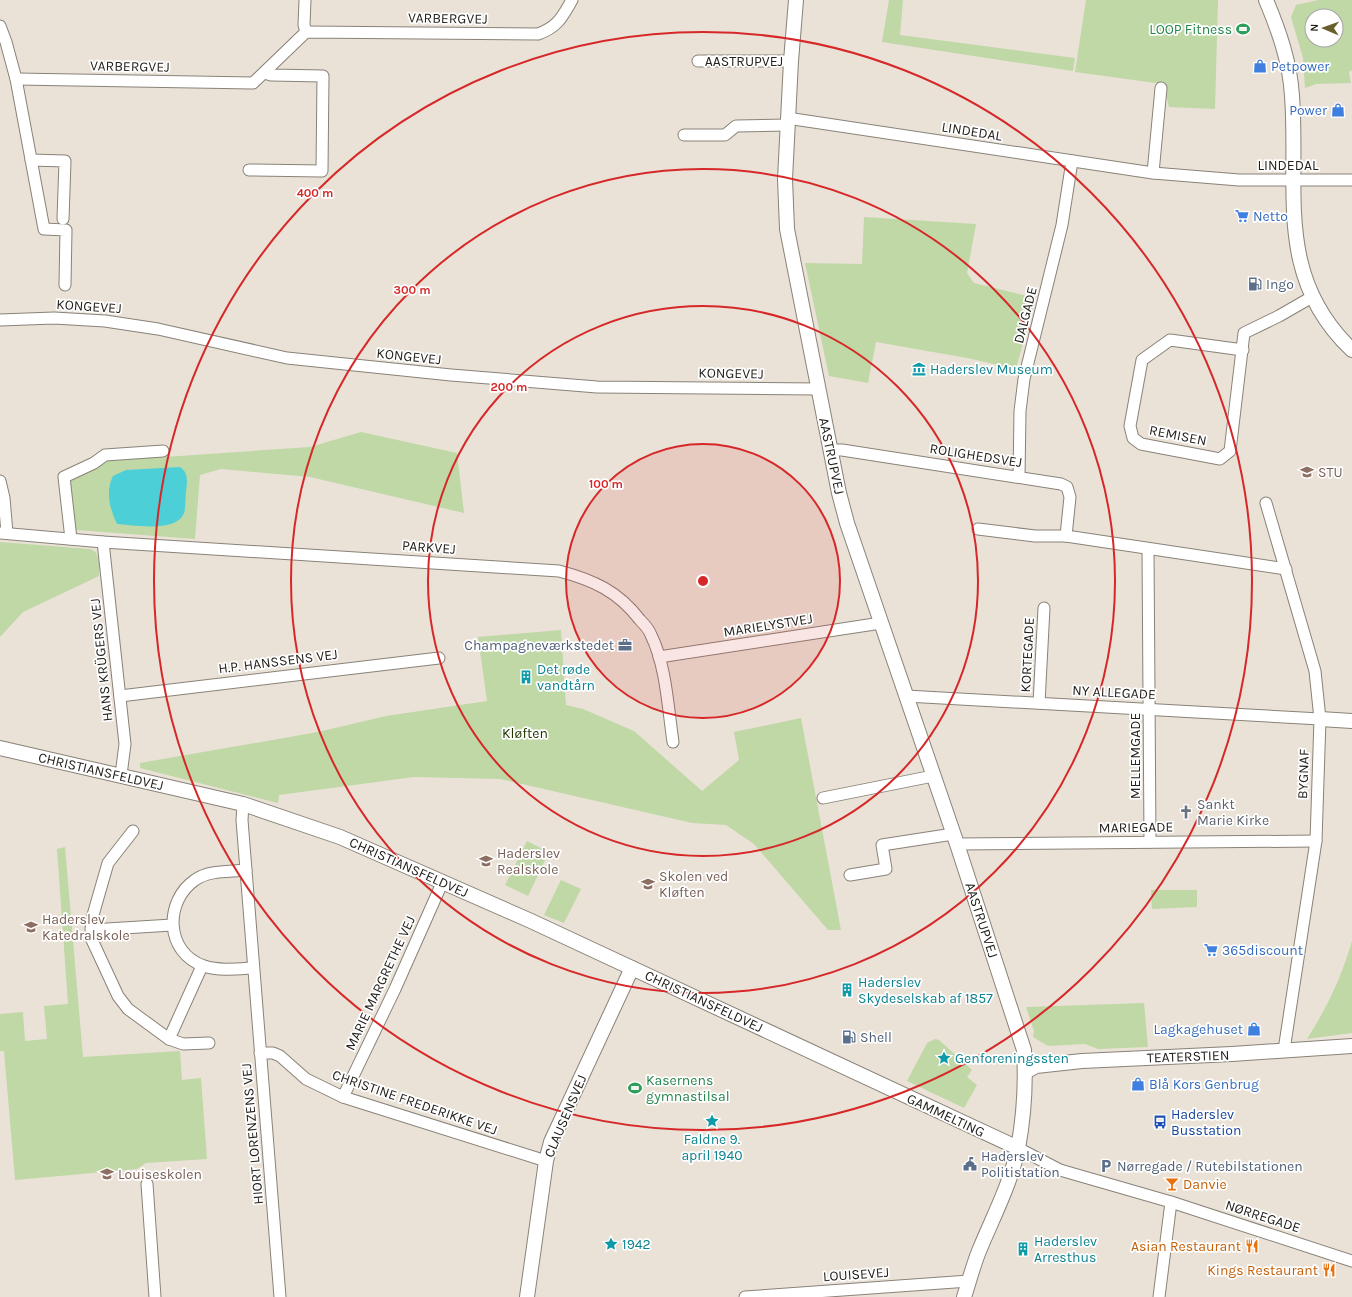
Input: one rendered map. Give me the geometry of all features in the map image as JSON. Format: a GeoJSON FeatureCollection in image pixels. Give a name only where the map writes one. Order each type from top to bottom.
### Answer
{"type":"FeatureCollection","features":[{"type":"Feature","properties":{"kind":"street"},"geometry":{"type":"LineString","coordinates":[[305,0],[304,25],[306,32]]}},
{"type":"Feature","properties":{"kind":"street","name":"VARBERGVEJ"},"geometry":{"type":"LineString","coordinates":[[16,79],[253,83],[306,32],[538,34],[550,30],[559,21],[572,0]]}},
{"type":"Feature","properties":{"kind":"street","name":"AASTRUPVEJ"},"geometry":{"type":"LineString","coordinates":[[796,0],[784,179],[787,229],[830,450],[847,523],[955,839],[1024,1050],[1025,1072],[1023,1107],[1018,1148],[1009,1178],[979,1252],[964,1297]]}},
{"type":"Feature","properties":{"kind":"street"},"geometry":{"type":"LineString","coordinates":[[1266,0],[1279,31],[1288,64],[1292,95],[1293,219],[1296,244],[1302,269],[1312,297],[1334,330],[1352,350]]}},
{"type":"Feature","properties":{"kind":"street"},"geometry":{"type":"LineString","coordinates":[[0,26],[16,79],[44,229],[66,230],[65,285]]}},
{"type":"Feature","properties":{"kind":"street","name":"AASTRUPVEJ"},"geometry":{"type":"LineString","coordinates":[[698,61],[791,61]]}},
{"type":"Feature","properties":{"kind":"street"},"geometry":{"type":"LineString","coordinates":[[249,170],[322,171],[323,76],[271,75],[264,73]]}},
{"type":"Feature","properties":{"kind":"street"},"geometry":{"type":"LineString","coordinates":[[1153,173],[1162,88]]}},
{"type":"Feature","properties":{"kind":"street"},"geometry":{"type":"LineString","coordinates":[[684,135],[725,135],[736,126],[787,122]]}},
{"type":"Feature","properties":{"kind":"street","name":"LINDEDAL"},"geometry":{"type":"LineString","coordinates":[[787,122],[1153,173],[1233,180],[1352,180]]}},
{"type":"Feature","properties":{"kind":"street"},"geometry":{"type":"LineString","coordinates":[[31,160],[65,161],[64,219]]}},
{"type":"Feature","properties":{"kind":"street","name":"DALGADE"},"geometry":{"type":"LineString","coordinates":[[1019,477],[1020,411],[1024,378],[1062,225],[1072,161]]}},
{"type":"Feature","properties":{"kind":"street","name":"REMISEN"},"geometry":{"type":"LineString","coordinates":[[1242,350],[1170,340],[1142,360],[1130,426],[1133,438],[1141,444],[1220,459],[1230,451],[1242,350],[1244,333],[1312,297]]}},
{"type":"Feature","properties":{"kind":"street","name":"KONGEVEJ"},"geometry":{"type":"LineString","coordinates":[[0,320],[54,318],[105,321],[158,329],[287,358],[451,375],[597,387],[818,389]]}},
{"type":"Feature","properties":{"kind":"street","name":"ROLIGHEDSVEJ"},"geometry":{"type":"LineString","coordinates":[[830,450],[842,450],[1061,484],[1067,488],[1070,497],[1066,536]]}},
{"type":"Feature","properties":{"kind":"street"},"geometry":{"type":"LineString","coordinates":[[71,539],[64,477],[94,463],[105,455],[163,451]]}},
{"type":"Feature","properties":{"kind":"street"},"geometry":{"type":"LineString","coordinates":[[0,481],[4,498],[4,533]]}},
{"type":"Feature","properties":{"kind":"street","name":"BYGNAF"},"geometry":{"type":"LineString","coordinates":[[1266,503],[1315,671],[1320,719],[1316,841],[1284,1050]]}},
{"type":"Feature","properties":{"kind":"street"},"geometry":{"type":"LineString","coordinates":[[978,529],[1034,536],[1066,536],[1286,569]]}},
{"type":"Feature","properties":{"kind":"street","name":"PARKVEJ"},"geometry":{"type":"LineString","coordinates":[[4,533],[103,542],[559,570],[581,576],[609,589],[632,609],[651,634],[659,657],[673,742]]}},
{"type":"Feature","properties":{"kind":"street","name":"HANS KRÜGERS VEJ"},"geometry":{"type":"LineString","coordinates":[[103,542],[124,744],[121,775]]}},
{"type":"Feature","properties":{"kind":"street","name":"MELLEMGADE"},"geometry":{"type":"LineString","coordinates":[[1148,549],[1150,842]]}},
{"type":"Feature","properties":{"kind":"street","name":"KORTEGADE"},"geometry":{"type":"LineString","coordinates":[[1039,703],[1044,608]]}},
{"type":"Feature","properties":{"kind":"street","name":"MARIELYSTVEJ"},"geometry":{"type":"LineString","coordinates":[[659,657],[881,623]]}},
{"type":"Feature","properties":{"kind":"street","name":"H.P. HANSSENS VEJ"},"geometry":{"type":"LineString","coordinates":[[120,696],[439,658]]}},
{"type":"Feature","properties":{"kind":"street","name":"NY ALLEGADE"},"geometry":{"type":"LineString","coordinates":[[906,696],[1320,719]]}},
{"type":"Feature","properties":{"kind":"street"},"geometry":{"type":"LineString","coordinates":[[1320,719],[1352,721]]}},
{"type":"Feature","properties":{"kind":"street","name":"CHRISTIANSFELDVEJ"},"geometry":{"type":"LineString","coordinates":[[0,748],[243,804],[340,837],[444,881],[798,1044]]}},
{"type":"Feature","properties":{"kind":"street"},"geometry":{"type":"LineString","coordinates":[[824,798],[933,776]]}},
{"type":"Feature","properties":{"kind":"street","name":"HIORT LORENZENS VEJ"},"geometry":{"type":"LineString","coordinates":[[243,804],[242,820],[252,968],[280,1297]]}},
{"type":"Feature","properties":{"kind":"street"},"geometry":{"type":"LineString","coordinates":[[133,831],[108,863],[91,922],[92,940],[123,1003],[128,1009],[169,1039],[183,1044],[209,1043]]}},
{"type":"Feature","properties":{"kind":"street"},"geometry":{"type":"LineString","coordinates":[[850,875],[886,868],[882,845],[955,839]]}},
{"type":"Feature","properties":{"kind":"street","name":"MARIEGADE"},"geometry":{"type":"LineString","coordinates":[[955,839],[1150,842],[1316,841]]}},
{"type":"Feature","properties":{"kind":"street"},"geometry":{"type":"LineString","coordinates":[[246,870],[209,873],[196,879],[185,887],[178,897],[173,912],[172,925],[175,938],[184,953],[202,966],[214,969],[252,968]]}},
{"type":"Feature","properties":{"kind":"street","name":"MARIE MARGRETHE VEJ"},"geometry":{"type":"LineString","coordinates":[[343,1097],[395,989],[444,881]]}},
{"type":"Feature","properties":{"kind":"street"},"geometry":{"type":"LineString","coordinates":[[91,930],[172,925]]}},
{"type":"Feature","properties":{"kind":"street"},"geometry":{"type":"LineString","coordinates":[[169,1039],[202,966]]}},
{"type":"Feature","properties":{"kind":"street","name":"CLAUSENSVEJ"},"geometry":{"type":"LineString","coordinates":[[527,1297],[546,1161],[551,1142],[632,968]]}},
{"type":"Feature","properties":{"kind":"street","name":"GAMMELTING"},"geometry":{"type":"LineString","coordinates":[[798,1044],[896,1093],[1018,1148],[1060,1170],[1096,1181]]}},
{"type":"Feature","properties":{"kind":"street","name":"TEATERSTIEN"},"geometry":{"type":"LineString","coordinates":[[1025,1072],[1036,1066],[1082,1061],[1352,1046]]}},
{"type":"Feature","properties":{"kind":"street","name":"CHRISTINE FREDERIKKE VEJ"},"geometry":{"type":"LineString","coordinates":[[260,1053],[273,1052],[280,1056],[306,1079],[343,1097],[546,1161]]}},
{"type":"Feature","properties":{"kind":"street","name":"NØRREGADE"},"geometry":{"type":"LineString","coordinates":[[1096,1181],[1171,1202],[1352,1261]]}},
{"type":"Feature","properties":{"kind":"street"},"geometry":{"type":"LineString","coordinates":[[147,1184],[155,1297]]}},
{"type":"Feature","properties":{"kind":"street"},"geometry":{"type":"LineString","coordinates":[[1159,1297],[1171,1202]]}},
{"type":"Feature","properties":{"kind":"street","name":"LOUISEVEJ"},"geometry":{"type":"LineString","coordinates":[[745,1297],[969,1281]]}},
{"type":"Feature","properties":{"kind":"green space"},"geometry":{"type":"Polygon","coordinates":[[[889,0],[903,0],[900,35],[1075,58],[1073,71],[882,42],[889,0]]]}},
{"type":"Feature","properties":{"kind":"green space"},"geometry":{"type":"Polygon","coordinates":[[[1086,0],[1218,0],[1215,109],[1169,107],[1163,84],[1075,72],[1086,0]]]}},
{"type":"Feature","properties":{"kind":"green space"},"geometry":{"type":"Polygon","coordinates":[[[1318,0],[1352,0],[1352,70],[1349,72],[1351,83],[1316,84],[1305,88],[1303,58],[1291,17],[1296,5],[1318,0]]]}},
{"type":"Feature","properties":{"kind":"green space"},"geometry":{"type":"Polygon","coordinates":[[[864,217],[976,224],[967,273],[974,283],[1035,298],[1016,369],[967,358],[876,342],[868,383],[829,376],[805,263],[862,264],[864,217]]]}},
{"type":"Feature","properties":{"kind":"green space"},"geometry":{"type":"Polygon","coordinates":[[[361,432],[457,453],[464,513],[310,477],[221,469],[200,475],[195,539],[76,530],[69,486],[72,479],[107,461],[310,447],[361,432]]]}},
{"type":"Feature","properties":{"kind":"green space"},"geometry":{"type":"Polygon","coordinates":[[[0,542],[90,549],[96,552],[99,562],[99,576],[23,612],[0,637],[0,542]]]}},
{"type":"Feature","properties":{"kind":"green space","name":"Kløften"},"geometry":{"type":"Polygon","coordinates":[[[561,630],[566,705],[583,709],[634,731],[702,791],[739,760],[734,732],[801,718],[841,930],[828,930],[754,844],[726,825],[692,823],[500,779],[414,777],[279,795],[278,803],[140,768],[140,763],[318,732],[386,716],[487,701],[478,637],[561,630]]]}},
{"type":"Feature","properties":{"kind":"green space"},"geometry":{"type":"Polygon","coordinates":[[[527,841],[549,852],[528,896],[505,885],[527,841]]]}},
{"type":"Feature","properties":{"kind":"green space"},"geometry":{"type":"Polygon","coordinates":[[[65,847],[83,1057],[180,1051],[182,1080],[201,1078],[207,1159],[146,1163],[137,1169],[15,1180],[4,1051],[0,1051],[0,1014],[23,1012],[25,1041],[47,1039],[44,1006],[68,1004],[57,849],[65,847]]]}},
{"type":"Feature","properties":{"kind":"green space"},"geometry":{"type":"Polygon","coordinates":[[[561,880],[581,889],[564,923],[544,915],[561,880]]]}},
{"type":"Feature","properties":{"kind":"green space"},"geometry":{"type":"Polygon","coordinates":[[[1151,890],[1197,890],[1197,907],[1152,909],[1151,890]]]}},
{"type":"Feature","properties":{"kind":"green space"},"geometry":{"type":"Polygon","coordinates":[[[1352,941],[1352,1033],[1307,1039],[1333,992],[1344,967],[1352,941]]]}},
{"type":"Feature","properties":{"kind":"green space"},"geometry":{"type":"Polygon","coordinates":[[[1144,1003],[1148,1047],[1098,1049],[1085,1044],[1048,1046],[1033,1037],[1034,1031],[1026,1007],[1144,1003]]]}},
{"type":"Feature","properties":{"kind":"green space"},"geometry":{"type":"Polygon","coordinates":[[[935,1039],[939,1040],[972,1070],[967,1077],[977,1085],[964,1108],[907,1081],[927,1043],[935,1039]]]}},
{"type":"Feature","properties":{"kind":"water"},"geometry":{"type":"Polygon","coordinates":[[[180,467],[185,472],[187,481],[185,511],[180,519],[164,526],[117,524],[109,500],[109,488],[113,476],[126,470],[180,467]]]}},
{"type":"Feature","properties":{"kind":"place","name":"LOOP Fitness"},"geometry":{"type":"Point","coordinates":[1243,29]}},
{"type":"Feature","properties":{"kind":"place","name":"Petpower"},"geometry":{"type":"Point","coordinates":[1260,66]}},
{"type":"Feature","properties":{"kind":"place","name":"Power"},"geometry":{"type":"Point","coordinates":[1338,110]}},
{"type":"Feature","properties":{"kind":"place","name":"Netto"},"geometry":{"type":"Point","coordinates":[1242,216]}},
{"type":"Feature","properties":{"kind":"place","name":"Ingo"},"geometry":{"type":"Point","coordinates":[1255,284]}},
{"type":"Feature","properties":{"kind":"place","name":"Haderslev Museum"},"geometry":{"type":"Point","coordinates":[919,369]}},
{"type":"Feature","properties":{"kind":"place","name":"STU"},"geometry":{"type":"Point","coordinates":[1307,472]}},
{"type":"Feature","properties":{"kind":"place","name":"Champagneværkstedet"},"geometry":{"type":"Point","coordinates":[625,645]}},
{"type":"Feature","properties":{"kind":"place","name":"Det røde vandtårn"},"geometry":{"type":"Point","coordinates":[526,677]}},
{"type":"Feature","properties":{"kind":"place","name":"Sankt Marie Kirke"},"geometry":{"type":"Point","coordinates":[1186,812]}},
{"type":"Feature","properties":{"kind":"place","name":"Haderslev Realskole"},"geometry":{"type":"Point","coordinates":[486,861]}},
{"type":"Feature","properties":{"kind":"place","name":"Skolen ved Kløften"},"geometry":{"type":"Point","coordinates":[648,884]}},
{"type":"Feature","properties":{"kind":"place","name":"Haderslev Katedralskole"},"geometry":{"type":"Point","coordinates":[31,927]}},
{"type":"Feature","properties":{"kind":"place","name":"365discount"},"geometry":{"type":"Point","coordinates":[1211,950]}},
{"type":"Feature","properties":{"kind":"place","name":"Haderslev Skydeselskab af 1857"},"geometry":{"type":"Point","coordinates":[847,990]}},
{"type":"Feature","properties":{"kind":"place","name":"Lagkagehuset"},"geometry":{"type":"Point","coordinates":[1254,1029]}},
{"type":"Feature","properties":{"kind":"place","name":"Shell"},"geometry":{"type":"Point","coordinates":[849,1037]}},
{"type":"Feature","properties":{"kind":"place","name":"Genforeningssten"},"geometry":{"type":"Point","coordinates":[944,1058]}},
{"type":"Feature","properties":{"kind":"place","name":"Blå Kors Genbrug"},"geometry":{"type":"Point","coordinates":[1138,1084]}},
{"type":"Feature","properties":{"kind":"place","name":"Kasernens gymnastilsal"},"geometry":{"type":"Point","coordinates":[635,1088]}},
{"type":"Feature","properties":{"kind":"place","name":"Faldne 9. april 1940"},"geometry":{"type":"Point","coordinates":[712,1121]}},
{"type":"Feature","properties":{"kind":"place","name":"Haderslev Busstation"},"geometry":{"type":"Point","coordinates":[1160,1122]}},
{"type":"Feature","properties":{"kind":"place","name":"Haderslev Politistation"},"geometry":{"type":"Point","coordinates":[970,1164]}},
{"type":"Feature","properties":{"kind":"place","name":"Nørregade / Rutebilstationen"},"geometry":{"type":"Point","coordinates":[1106,1166]}},
{"type":"Feature","properties":{"kind":"place","name":"Louiseskolen"},"geometry":{"type":"Point","coordinates":[107,1174]}},
{"type":"Feature","properties":{"kind":"place","name":"Danvie"},"geometry":{"type":"Point","coordinates":[1172,1184]}},
{"type":"Feature","properties":{"kind":"place","name":"1942"},"geometry":{"type":"Point","coordinates":[611,1244]}},
{"type":"Feature","properties":{"kind":"place","name":"Asian Restaurant"},"geometry":{"type":"Point","coordinates":[1252,1246]}},
{"type":"Feature","properties":{"kind":"place","name":"Haderslev Arresthus"},"geometry":{"type":"Point","coordinates":[1023,1249]}},
{"type":"Feature","properties":{"kind":"place","name":"Kings Restaurant"},"geometry":{"type":"Point","coordinates":[1329,1270]}}]}
